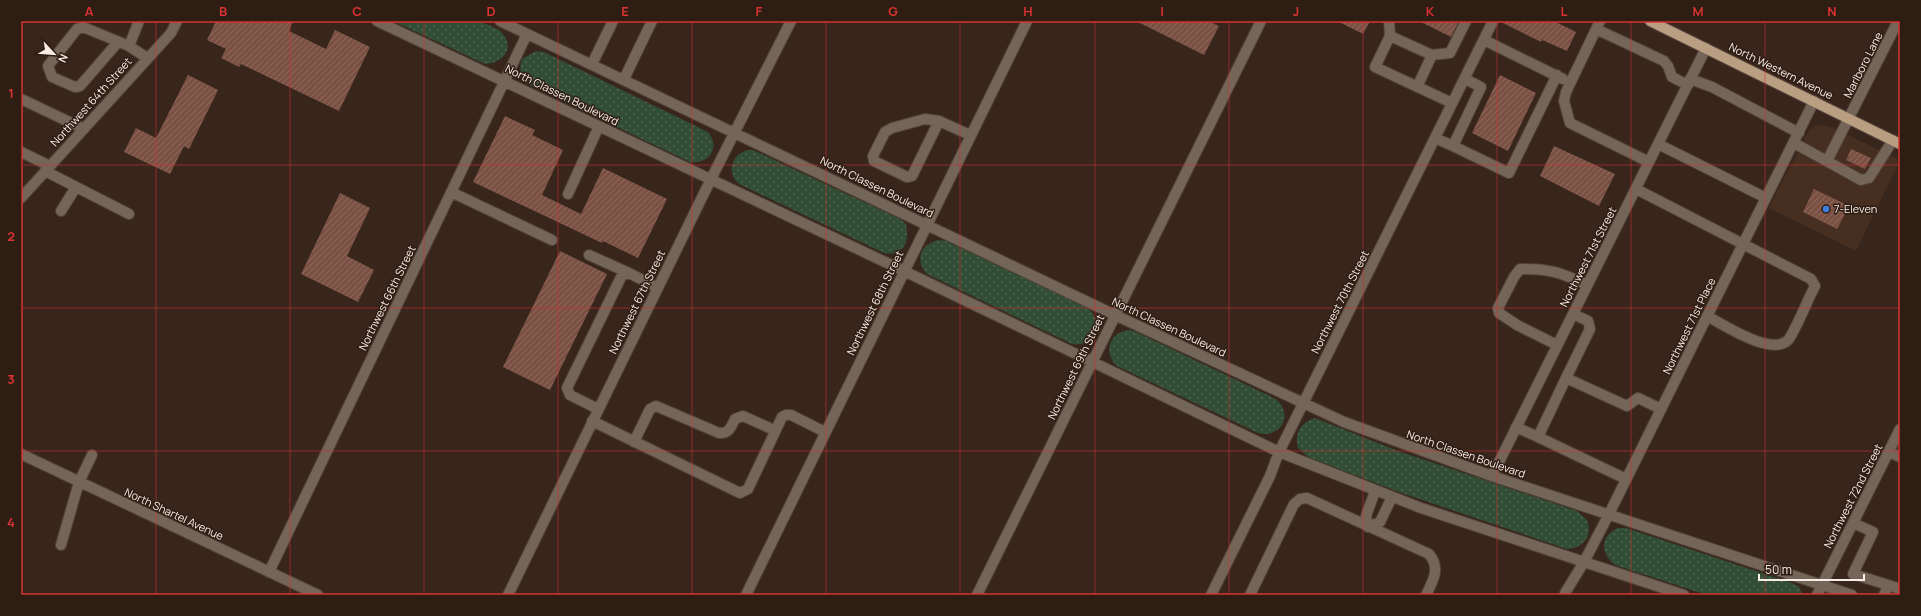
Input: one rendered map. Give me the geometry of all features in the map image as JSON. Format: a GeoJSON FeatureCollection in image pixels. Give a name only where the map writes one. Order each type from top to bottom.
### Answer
{"type":"FeatureCollection","features":[{"type":"Feature","properties":{"kind":"main road","name":"North Western Avenue"},"geometry":{"type":"LineString","coordinates":[[1650,21],[1896,142]]}},
{"type":"Feature","properties":{"kind":"street"},"geometry":{"type":"LineString","coordinates":[[129,46],[139,21]]}},
{"type":"Feature","properties":{"kind":"street","name":"Northwest 64th Street"},"geometry":{"type":"LineString","coordinates":[[21,198],[171,33],[177,21]]}},
{"type":"Feature","properties":{"kind":"street","name":"North Classen Boulevard"},"geometry":{"type":"LineString","coordinates":[[378,21],[904,271],[1279,452],[1392,497],[1684,595]]}},
{"type":"Feature","properties":{"kind":"street","name":"North Classen Boulevard"},"geometry":{"type":"LineString","coordinates":[[500,21],[514,24],[527,34],[1303,404],[1391,440],[1492,476],[1852,595]]}},
{"type":"Feature","properties":{"kind":"street"},"geometry":{"type":"LineString","coordinates":[[592,64],[613,21]]}},
{"type":"Feature","properties":{"kind":"street"},"geometry":{"type":"LineString","coordinates":[[624,79],[652,21]]}},
{"type":"Feature","properties":{"kind":"street","name":"Northwest 67th Street"},"geometry":{"type":"LineString","coordinates":[[508,595],[711,179],[791,21]]}},
{"type":"Feature","properties":{"kind":"street","name":"Northwest 68th Street"},"geometry":{"type":"LineString","coordinates":[[746,595],[1027,21]]}},
{"type":"Feature","properties":{"kind":"street","name":"Northwest 69th Street"},"geometry":{"type":"LineString","coordinates":[[977,595],[1261,21]]}},
{"type":"Feature","properties":{"kind":"street"},"geometry":{"type":"LineString","coordinates":[[1389,21],[1390,36],[1375,67],[1452,103]]}},
{"type":"Feature","properties":{"kind":"street"},"geometry":{"type":"LineString","coordinates":[[1390,36],[1432,55],[1450,53],[1466,21]]}},
{"type":"Feature","properties":{"kind":"street","name":"Northwest 70th Street"},"geometry":{"type":"LineString","coordinates":[[1211,595],[1270,476],[1279,452],[1494,21]]}},
{"type":"Feature","properties":{"kind":"street","name":"Marlboro Lane"},"geometry":{"type":"LineString","coordinates":[[1827,161],[1898,21]]}},
{"type":"Feature","properties":{"kind":"street"},"geometry":{"type":"LineString","coordinates":[[1649,162],[1570,123],[1564,101],[1570,82],[1598,25],[1664,62],[1668,66],[1672,77],[1712,86],[1798,133]]}},
{"type":"Feature","properties":{"kind":"street"},"geometry":{"type":"LineString","coordinates":[[118,42],[80,86],[75,87],[52,77],[48,66],[77,29],[83,27],[129,46],[147,58]]}},
{"type":"Feature","properties":{"kind":"street","name":"Northwest 66th Street"},"geometry":{"type":"LineString","coordinates":[[269,572],[527,34]]}},
{"type":"Feature","properties":{"kind":"street"},"geometry":{"type":"LineString","coordinates":[[1484,40],[1570,82]]}},
{"type":"Feature","properties":{"kind":"street","name":"Northwest 71st Street"},"geometry":{"type":"LineString","coordinates":[[1492,476],[1706,48]]}},
{"type":"Feature","properties":{"kind":"street"},"geometry":{"type":"LineString","coordinates":[[1417,86],[1432,55]]}},
{"type":"Feature","properties":{"kind":"street"},"geometry":{"type":"LineString","coordinates":[[1435,138],[1509,173],[1557,76]]}},
{"type":"Feature","properties":{"kind":"street"},"geometry":{"type":"LineString","coordinates":[[1452,146],[1481,87],[1464,79]]}},
{"type":"Feature","properties":{"kind":"street"},"geometry":{"type":"LineString","coordinates":[[21,99],[84,129]]}},
{"type":"Feature","properties":{"kind":"street","name":"Northwest 71st Place"},"geometry":{"type":"LineString","coordinates":[[1565,593],[1584,562],[1609,514],[1814,101]]}},
{"type":"Feature","properties":{"kind":"street"},"geometry":{"type":"LineString","coordinates":[[939,121],[912,176],[907,177],[874,161],[873,156],[885,132],[892,128],[925,119],[939,121],[970,135]]}},
{"type":"Feature","properties":{"kind":"street"},"geometry":{"type":"LineString","coordinates":[[568,194],[599,126]]}},
{"type":"Feature","properties":{"kind":"street"},"geometry":{"type":"LineString","coordinates":[[1794,143],[1861,180],[1869,178],[1896,142]]}},
{"type":"Feature","properties":{"kind":"street"},"geometry":{"type":"LineString","coordinates":[[1658,144],[1766,198]]}},
{"type":"Feature","properties":{"kind":"street"},"geometry":{"type":"LineString","coordinates":[[21,152],[76,187],[129,214]]}},
{"type":"Feature","properties":{"kind":"street"},"geometry":{"type":"LineString","coordinates":[[61,211],[76,187]]}},
{"type":"Feature","properties":{"kind":"street"},"geometry":{"type":"LineString","coordinates":[[1636,188],[1811,279],[1815,286],[1788,340],[1777,346],[1763,344],[1707,316]]}},
{"type":"Feature","properties":{"kind":"street"},"geometry":{"type":"LineString","coordinates":[[451,192],[552,240]]}},
{"type":"Feature","properties":{"kind":"street"},"geometry":{"type":"LineString","coordinates":[[589,255],[658,288]]}},
{"type":"Feature","properties":{"kind":"street"},"geometry":{"type":"LineString","coordinates":[[1557,345],[1517,325],[1499,313],[1498,308],[1514,277],[1520,269],[1535,269],[1562,273],[1588,285]]}},
{"type":"Feature","properties":{"kind":"street"},"geometry":{"type":"LineString","coordinates":[[598,409],[570,395],[567,388],[622,275],[629,273]]}},
{"type":"Feature","properties":{"kind":"street"},"geometry":{"type":"LineString","coordinates":[[1538,438],[1590,329],[1588,321],[1573,314]]}},
{"type":"Feature","properties":{"kind":"street"},"geometry":{"type":"LineString","coordinates":[[1566,378],[1627,406],[1638,398],[1661,409]]}},
{"type":"Feature","properties":{"kind":"street"},"geometry":{"type":"LineString","coordinates":[[634,442],[650,409],[656,406],[719,433],[724,434],[728,431],[735,419],[743,416],[774,430]]}},
{"type":"Feature","properties":{"kind":"street"},"geometry":{"type":"LineString","coordinates":[[592,421],[740,493],[748,489],[774,430],[779,421],[786,415],[825,432]]}},
{"type":"Feature","properties":{"kind":"street"},"geometry":{"type":"LineString","coordinates":[[1516,427],[1626,479]]}},
{"type":"Feature","properties":{"kind":"street","name":"Northwest 72nd Street"},"geometry":{"type":"LineString","coordinates":[[1817,595],[1900,429]]}},
{"type":"Feature","properties":{"kind":"street"},"geometry":{"type":"LineString","coordinates":[[1889,452],[1900,457]]}},
{"type":"Feature","properties":{"kind":"street","name":"North Shartel Avenue"},"geometry":{"type":"LineString","coordinates":[[21,454],[318,595]]}},
{"type":"Feature","properties":{"kind":"street"},"geometry":{"type":"LineString","coordinates":[[61,545],[79,482],[92,455]]}},
{"type":"Feature","properties":{"kind":"street"},"geometry":{"type":"LineString","coordinates":[[1368,527],[1366,516],[1376,491]]}},
{"type":"Feature","properties":{"kind":"street"},"geometry":{"type":"LineString","coordinates":[[1368,527],[1380,522],[1392,497]]}},
{"type":"Feature","properties":{"kind":"street"},"geometry":{"type":"LineString","coordinates":[[1250,595],[1294,504],[1300,499],[1307,498],[1429,554],[1435,561],[1436,568],[1434,579],[1426,595]]}},
{"type":"Feature","properties":{"kind":"street"},"geometry":{"type":"LineString","coordinates":[[1853,523],[1873,532],[1853,574],[1900,589]]}},
{"type":"Feature","properties":{"kind":"street"},"geometry":{"type":"LineString","coordinates":[[1884,595],[1888,585]]}},
{"type":"Feature","properties":{"kind":"shaded area"},"geometry":{"type":"Polygon","coordinates":[[[1816,125],[1829,126],[1900,160],[1856,251],[1769,208],[1808,132],[1816,125]]]}},
{"type":"Feature","properties":{"kind":"green space"},"geometry":{"type":"Polygon","coordinates":[[[393,21],[477,21],[500,31],[508,42],[508,48],[503,57],[498,61],[485,64],[393,21]]]}},
{"type":"Feature","properties":{"kind":"green space"},"geometry":{"type":"Polygon","coordinates":[[[536,51],[544,52],[708,132],[712,138],[713,144],[711,154],[703,160],[690,162],[527,84],[521,72],[522,59],[536,51]]]}},
{"type":"Feature","properties":{"kind":"green space"},"geometry":{"type":"Polygon","coordinates":[[[747,150],[753,150],[900,219],[906,224],[907,230],[906,242],[904,246],[896,253],[884,253],[739,184],[733,174],[732,165],[737,156],[747,150]]]}},
{"type":"Feature","properties":{"kind":"green space"},"geometry":{"type":"Polygon","coordinates":[[[939,240],[946,241],[1088,308],[1093,314],[1097,327],[1092,339],[1080,344],[1072,344],[927,274],[921,263],[921,253],[928,245],[939,240]]]}},
{"type":"Feature","properties":{"kind":"green space"},"geometry":{"type":"Polygon","coordinates":[[[1128,330],[1134,331],[1276,399],[1284,411],[1284,418],[1279,429],[1266,434],[1258,433],[1117,366],[1110,355],[1110,344],[1116,335],[1128,330]]]}},
{"type":"Feature","properties":{"kind":"green space"},"geometry":{"type":"Polygon","coordinates":[[[1315,418],[1398,451],[1577,511],[1587,520],[1589,526],[1588,536],[1582,544],[1567,549],[1399,492],[1308,457],[1298,448],[1297,438],[1302,425],[1315,418]]]}},
{"type":"Feature","properties":{"kind":"green space"},"geometry":{"type":"Polygon","coordinates":[[[1618,528],[1626,528],[1792,583],[1799,587],[1803,595],[1707,595],[1615,565],[1607,555],[1604,545],[1608,535],[1618,528]]]}},
{"type":"Feature","properties":{"kind":"building"},"geometry":{"type":"Polygon","coordinates":[[[216,21],[293,21],[289,31],[326,49],[335,30],[370,47],[339,111],[241,64],[239,67],[221,58],[226,49],[207,40],[216,21]]]}},
{"type":"Feature","properties":{"kind":"building"},"geometry":{"type":"Polygon","coordinates":[[[1136,21],[1208,21],[1219,26],[1204,55],[1136,21]]]}},
{"type":"Feature","properties":{"kind":"building"},"geometry":{"type":"Polygon","coordinates":[[[1337,21],[1370,21],[1363,34],[1337,21]]]}},
{"type":"Feature","properties":{"kind":"building"},"geometry":{"type":"Polygon","coordinates":[[[1419,21],[1459,21],[1451,37],[1419,21]]]}},
{"type":"Feature","properties":{"kind":"building"},"geometry":{"type":"Polygon","coordinates":[[[1499,21],[1554,21],[1576,32],[1567,51],[1542,40],[1541,42],[1499,21]]]}},
{"type":"Feature","properties":{"kind":"building"},"geometry":{"type":"Polygon","coordinates":[[[188,75],[218,90],[189,149],[184,146],[170,174],[124,152],[136,128],[156,138],[188,75]]]}},
{"type":"Feature","properties":{"kind":"building"},"geometry":{"type":"Polygon","coordinates":[[[1500,75],[1536,93],[1508,151],[1472,133],[1500,75]]]}},
{"type":"Feature","properties":{"kind":"building"},"geometry":{"type":"Polygon","coordinates":[[[505,116],[535,130],[532,135],[563,150],[542,195],[581,214],[603,168],[667,199],[638,258],[603,241],[602,243],[473,182],[505,116]]]}},
{"type":"Feature","properties":{"kind":"building"},"geometry":{"type":"Polygon","coordinates":[[[1554,146],[1615,174],[1599,206],[1540,176],[1554,146]]]}},
{"type":"Feature","properties":{"kind":"building"},"geometry":{"type":"Polygon","coordinates":[[[1851,149],[1871,158],[1865,169],[1846,160],[1851,149]]]}},
{"type":"Feature","properties":{"kind":"building","name":"7-Eleven"},"geometry":{"type":"Polygon","coordinates":[[[1814,189],[1849,206],[1837,229],[1803,212],[1814,189]]]}},
{"type":"Feature","properties":{"kind":"building"},"geometry":{"type":"Polygon","coordinates":[[[340,193],[370,208],[347,256],[374,270],[358,302],[301,274],[340,193]]]}},
{"type":"Feature","properties":{"kind":"building"},"geometry":{"type":"Polygon","coordinates":[[[560,251],[607,274],[550,390],[503,367],[560,251]]]}},
{"type":"Feature","properties":{"kind":"place","name":"7-Eleven"},"geometry":{"type":"Point","coordinates":[1826,209]}}]}
